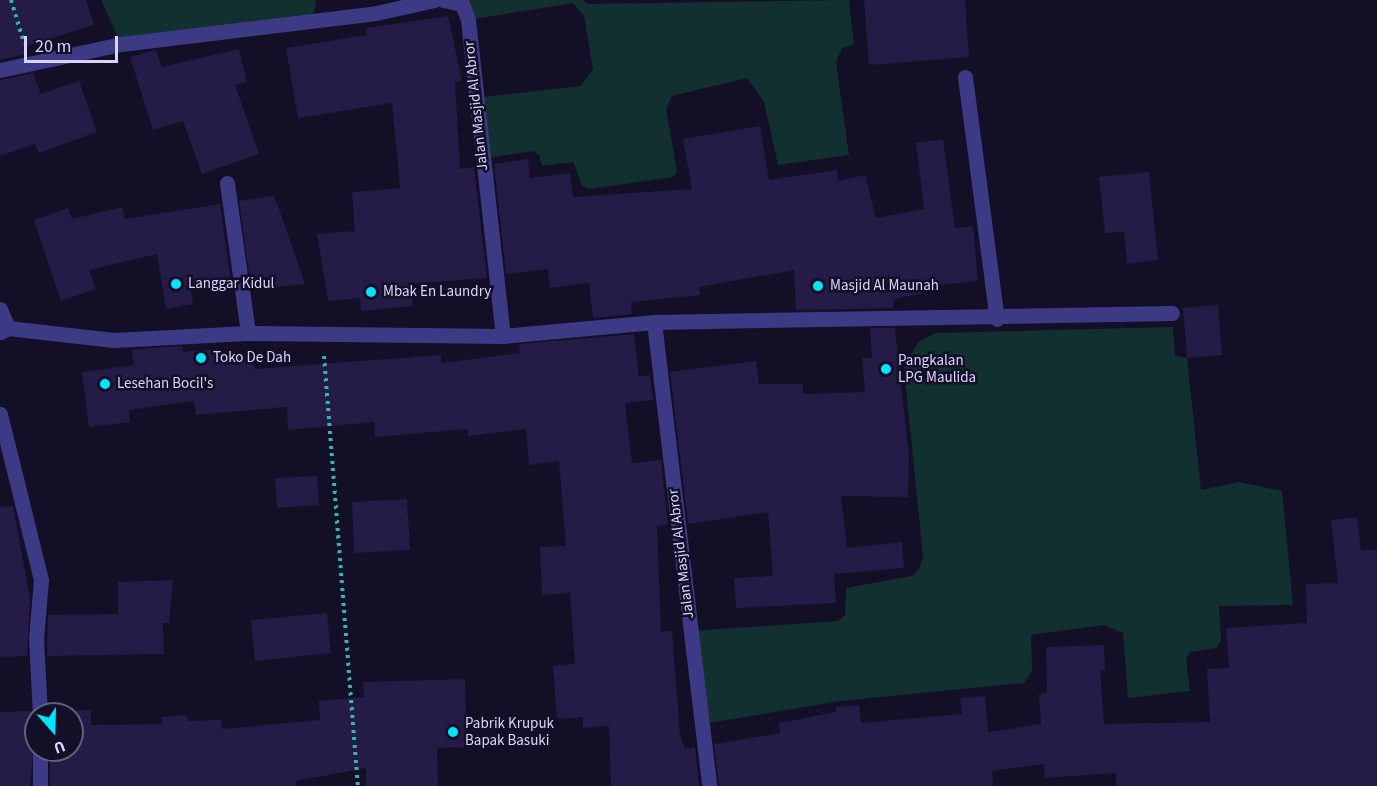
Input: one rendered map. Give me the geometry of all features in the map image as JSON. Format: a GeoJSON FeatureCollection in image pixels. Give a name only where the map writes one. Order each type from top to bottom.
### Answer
{"type":"FeatureCollection","features":[{"type":"Feature","properties":{"kind":"street"},"geometry":{"type":"LineString","coordinates":[[0,70],[121,44],[376,13],[434,0]]}},
{"type":"Feature","properties":{"kind":"street","name":"Jalan Masjid Al Abror"},"geometry":{"type":"LineString","coordinates":[[443,0],[462,4],[468,20],[503,336]]}},
{"type":"Feature","properties":{"kind":"street"},"geometry":{"type":"LineString","coordinates":[[965,77],[997,319]]}},
{"type":"Feature","properties":{"kind":"street"},"geometry":{"type":"LineString","coordinates":[[227,183],[248,333]]}},
{"type":"Feature","properties":{"kind":"street"},"geometry":{"type":"LineString","coordinates":[[0,309],[4,330],[113,340],[248,333],[503,336],[654,322],[997,319],[1172,313]]}},
{"type":"Feature","properties":{"kind":"street","name":"Jalan Masjid Al Abror"},"geometry":{"type":"LineString","coordinates":[[654,322],[709,786]]}},
{"type":"Feature","properties":{"kind":"street"},"geometry":{"type":"LineString","coordinates":[[0,414],[41,580],[36,638],[39,702]]}},
{"type":"Feature","properties":{"kind":"street"},"geometry":{"type":"LineString","coordinates":[[40,762],[40,786]]}},
{"type":"Feature","properties":{"kind":"path"},"geometry":{"type":"LineString","coordinates":[[11,0],[31,64]]}},
{"type":"Feature","properties":{"kind":"path"},"geometry":{"type":"LineString","coordinates":[[322,333],[358,786]]}},
{"type":"Feature","properties":{"kind":"green space"},"geometry":{"type":"Polygon","coordinates":[[[101,0],[315,0],[316,6],[310,20],[121,44],[101,0]]]}},
{"type":"Feature","properties":{"kind":"green space"},"geometry":{"type":"Polygon","coordinates":[[[443,0],[583,0],[588,4],[849,0],[854,44],[842,48],[836,62],[849,155],[778,165],[764,102],[747,78],[672,96],[666,109],[677,171],[673,177],[589,189],[582,185],[573,162],[542,166],[539,155],[532,151],[481,159],[475,98],[581,86],[593,69],[584,16],[573,3],[468,20],[462,4],[443,0]]]}},
{"type":"Feature","properties":{"kind":"green space"},"geometry":{"type":"Polygon","coordinates":[[[1173,327],[1175,356],[1187,358],[1201,490],[1239,482],[1282,491],[1293,605],[1219,606],[1221,640],[1216,648],[1190,652],[1186,659],[1190,691],[1128,698],[1123,633],[1104,625],[1031,635],[1032,671],[1024,683],[840,701],[702,724],[690,631],[838,621],[845,615],[846,588],[912,576],[919,569],[923,556],[904,368],[918,342],[936,333],[1173,327]]]}},
{"type":"Feature","properties":{"kind":"building"},"geometry":{"type":"Polygon","coordinates":[[[0,0],[86,0],[94,25],[23,47],[26,54],[0,60],[0,0]]]}},
{"type":"Feature","properties":{"kind":"building"},"geometry":{"type":"Polygon","coordinates":[[[864,0],[965,0],[969,57],[869,65],[864,0]]]}},
{"type":"Feature","properties":{"kind":"building"},"geometry":{"type":"Polygon","coordinates":[[[448,16],[462,81],[455,82],[460,169],[474,167],[487,278],[411,284],[413,306],[361,311],[360,298],[328,301],[317,234],[355,231],[352,192],[400,188],[392,103],[298,118],[286,48],[367,35],[366,28],[448,16]]]}},
{"type":"Feature","properties":{"kind":"building"},"geometry":{"type":"Polygon","coordinates":[[[239,49],[247,82],[235,85],[259,154],[202,174],[183,121],[153,130],[130,57],[156,50],[162,67],[239,49]]]}},
{"type":"Feature","properties":{"kind":"building"},"geometry":{"type":"Polygon","coordinates":[[[33,73],[41,94],[79,81],[97,132],[39,153],[35,144],[0,156],[0,80],[33,73]]]}},
{"type":"Feature","properties":{"kind":"building"},"geometry":{"type":"Polygon","coordinates":[[[760,126],[769,180],[837,170],[838,181],[865,175],[876,218],[924,209],[916,143],[943,139],[955,228],[973,226],[978,281],[938,285],[938,290],[894,299],[893,308],[796,310],[794,270],[699,287],[700,295],[631,302],[632,314],[593,318],[589,283],[550,288],[548,269],[506,274],[494,164],[528,159],[530,178],[570,173],[573,197],[692,189],[683,139],[760,126]]]}},
{"type":"Feature","properties":{"kind":"building"},"geometry":{"type":"Polygon","coordinates":[[[1149,172],[1158,260],[1127,264],[1124,232],[1105,233],[1099,177],[1149,172]]]}},
{"type":"Feature","properties":{"kind":"building"},"geometry":{"type":"Polygon","coordinates":[[[274,196],[305,284],[265,288],[264,279],[250,280],[239,201],[274,196]]]}},
{"type":"Feature","properties":{"kind":"building"},"geometry":{"type":"Polygon","coordinates":[[[220,204],[231,282],[190,287],[193,304],[166,309],[157,254],[89,270],[96,289],[61,301],[34,220],[68,208],[72,219],[122,207],[125,219],[220,204]]]}},
{"type":"Feature","properties":{"kind":"building"},"geometry":{"type":"Polygon","coordinates":[[[1218,305],[1222,355],[1187,358],[1183,308],[1218,305]]]}},
{"type":"Feature","properties":{"kind":"building"},"geometry":{"type":"Polygon","coordinates":[[[870,328],[895,328],[909,457],[908,497],[841,496],[847,548],[902,542],[904,568],[834,574],[836,603],[736,608],[734,578],[773,576],[768,512],[688,524],[670,372],[756,361],[759,384],[803,384],[803,394],[865,392],[862,358],[872,358],[870,328]]]}},
{"type":"Feature","properties":{"kind":"building"},"geometry":{"type":"Polygon","coordinates":[[[634,334],[639,377],[650,375],[653,400],[625,403],[632,463],[661,460],[668,525],[657,526],[661,632],[672,631],[680,735],[685,749],[695,747],[699,786],[611,786],[609,726],[583,728],[583,717],[557,719],[553,666],[575,664],[570,593],[542,595],[540,547],[566,546],[559,461],[529,465],[526,429],[468,436],[467,429],[375,437],[374,422],[288,430],[287,407],[196,415],[194,401],[129,410],[130,422],[89,427],[82,372],[134,365],[132,350],[149,348],[183,346],[183,352],[213,349],[215,361],[252,355],[254,369],[441,355],[441,363],[520,353],[519,344],[634,334]]]}},
{"type":"Feature","properties":{"kind":"building"},"geometry":{"type":"Polygon","coordinates":[[[317,476],[319,505],[277,508],[275,478],[317,476]]]}},
{"type":"Feature","properties":{"kind":"building"},"geometry":{"type":"Polygon","coordinates":[[[407,499],[410,550],[354,553],[352,502],[407,499]]]}},
{"type":"Feature","properties":{"kind":"building"},"geometry":{"type":"Polygon","coordinates":[[[13,506],[30,598],[27,656],[0,657],[0,507],[13,506]]]}},
{"type":"Feature","properties":{"kind":"building"},"geometry":{"type":"Polygon","coordinates":[[[1357,517],[1361,550],[1377,550],[1377,786],[1116,786],[1116,773],[1045,778],[1044,764],[992,771],[993,786],[719,786],[714,744],[780,733],[779,723],[836,712],[835,707],[859,705],[861,723],[962,714],[960,698],[985,696],[988,732],[1041,724],[1039,694],[1047,693],[1046,647],[1104,645],[1105,670],[1100,670],[1104,724],[1210,722],[1207,669],[1229,668],[1226,628],[1307,623],[1306,584],[1338,583],[1331,520],[1357,517]]]}},
{"type":"Feature","properties":{"kind":"building"},"geometry":{"type":"Polygon","coordinates":[[[173,580],[169,623],[163,623],[164,654],[47,656],[48,615],[118,614],[118,582],[173,580]]]}},
{"type":"Feature","properties":{"kind":"building"},"geometry":{"type":"Polygon","coordinates":[[[327,613],[331,653],[255,661],[251,620],[327,613]]]}},
{"type":"Feature","properties":{"kind":"building"},"geometry":{"type":"Polygon","coordinates":[[[465,679],[467,747],[437,748],[438,786],[366,786],[366,768],[296,781],[296,786],[50,786],[50,762],[84,762],[84,710],[91,710],[91,725],[162,724],[162,717],[187,715],[188,721],[221,720],[222,729],[320,720],[319,701],[364,697],[363,682],[465,679]]]}},
{"type":"Feature","properties":{"kind":"building"},"geometry":{"type":"Polygon","coordinates":[[[24,711],[24,762],[32,762],[30,786],[0,786],[0,712],[24,711]]]}},
{"type":"Feature","properties":{"kind":"place","name":"Langgar Kidul"},"geometry":{"type":"Point","coordinates":[176,284]}},
{"type":"Feature","properties":{"kind":"place","name":"Masjid Al Maunah"},"geometry":{"type":"Point","coordinates":[818,286]}},
{"type":"Feature","properties":{"kind":"place","name":"Mbak En Laundry"},"geometry":{"type":"Point","coordinates":[371,292]}},
{"type":"Feature","properties":{"kind":"place","name":"Toko De Dah"},"geometry":{"type":"Point","coordinates":[201,358]}},
{"type":"Feature","properties":{"kind":"place","name":"Pangkalan LPG Maulida"},"geometry":{"type":"Point","coordinates":[886,369]}},
{"type":"Feature","properties":{"kind":"place","name":"Lesehan Bocil's"},"geometry":{"type":"Point","coordinates":[105,384]}},
{"type":"Feature","properties":{"kind":"place","name":"Pabrik Krupuk Bapak Basuki"},"geometry":{"type":"Point","coordinates":[453,732]}}]}
